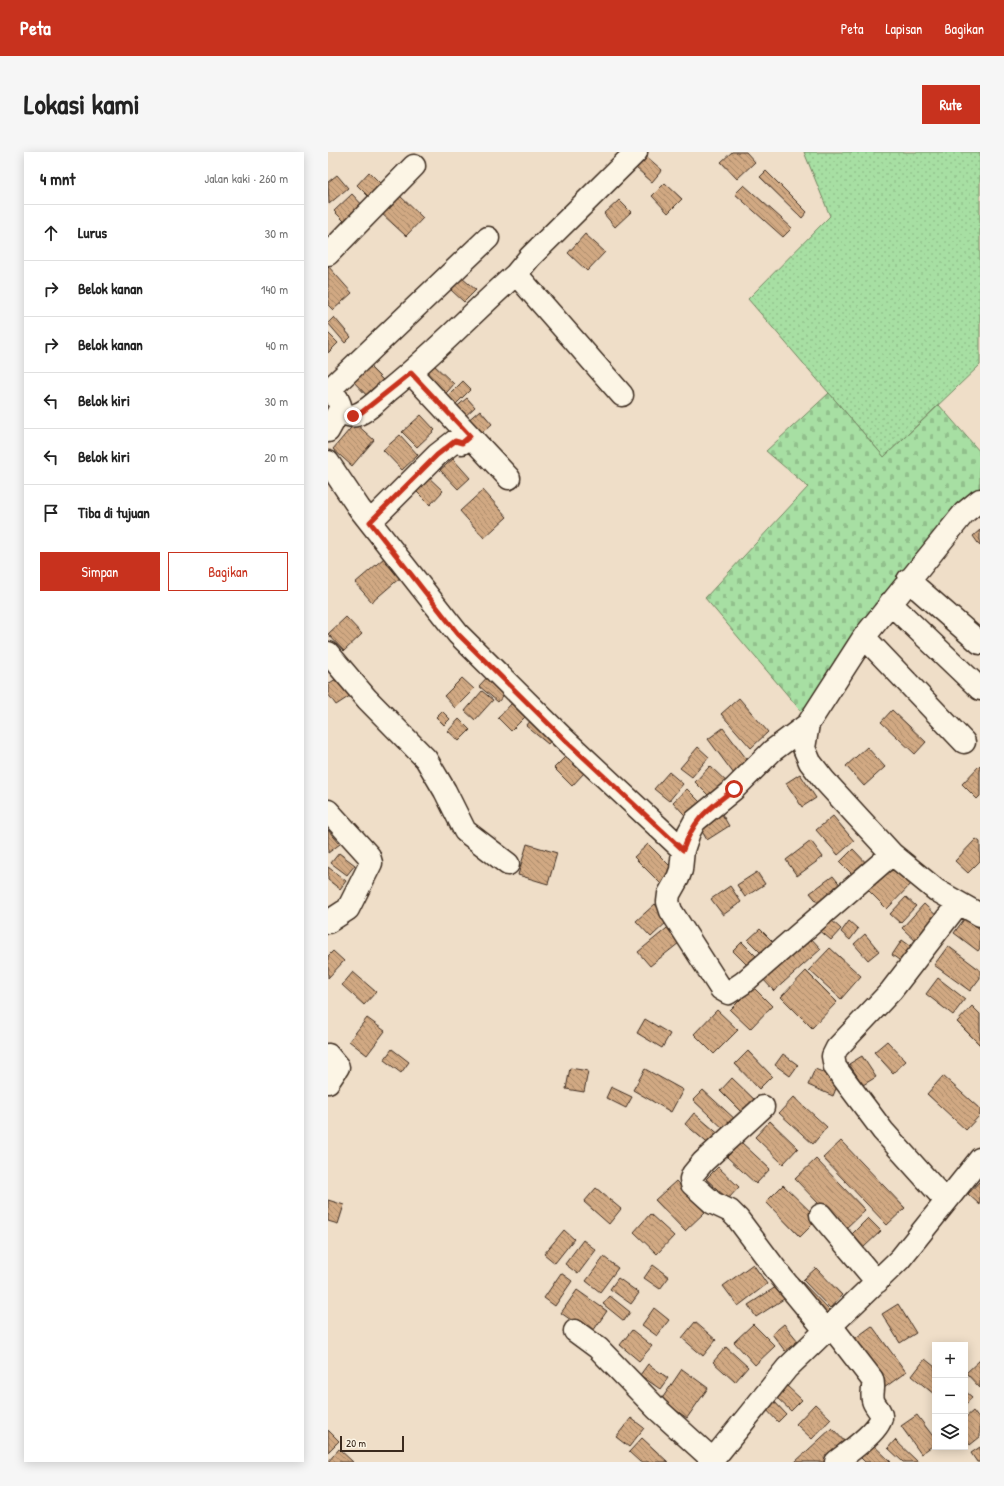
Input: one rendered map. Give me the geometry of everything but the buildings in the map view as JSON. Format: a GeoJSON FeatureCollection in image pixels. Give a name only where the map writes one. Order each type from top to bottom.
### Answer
{"type":"FeatureCollection","features":[{"type":"Feature","properties":{"kind":"street"},"geometry":{"type":"LineString","coordinates":[[339,410],[353,416],[358,415],[411,373],[464,320],[516,274],[530,257],[636,152]]}},
{"type":"Feature","properties":{"kind":"street"},"geometry":{"type":"LineString","coordinates":[[328,254],[414,166]]}},
{"type":"Feature","properties":{"kind":"street"},"geometry":{"type":"LineString","coordinates":[[328,431],[340,405],[337,399],[328,391],[488,238]]}},
{"type":"Feature","properties":{"kind":"street"},"geometry":{"type":"LineString","coordinates":[[516,274],[622,395]]}},
{"type":"Feature","properties":{"kind":"street"},"geometry":{"type":"LineString","coordinates":[[411,373],[509,478]]}},
{"type":"Feature","properties":{"kind":"street"},"geometry":{"type":"LineString","coordinates":[[370,522],[437,455],[455,441],[462,443],[470,436]]}},
{"type":"Feature","properties":{"kind":"street"},"geometry":{"type":"LineString","coordinates":[[328,462],[370,522],[458,634],[565,740],[683,850]]}},
{"type":"Feature","properties":{"kind":"street"},"geometry":{"type":"LineString","coordinates":[[892,854],[743,983],[728,993],[721,989],[671,911],[668,902],[669,894],[681,870],[683,850],[689,832],[696,821],[734,789],[772,751],[808,724],[864,637],[890,603],[964,513],[980,500]]}},
{"type":"Feature","properties":{"kind":"street"},"geometry":{"type":"LineString","coordinates":[[908,580],[980,643]]}},
{"type":"Feature","properties":{"kind":"street"},"geometry":{"type":"LineString","coordinates":[[890,603],[980,689]]}},
{"type":"Feature","properties":{"kind":"street"},"geometry":{"type":"LineString","coordinates":[[864,637],[964,742]]}},
{"type":"Feature","properties":{"kind":"street"},"geometry":{"type":"LineString","coordinates":[[328,653],[367,699],[426,758],[446,791],[465,830],[508,864]]}},
{"type":"Feature","properties":{"kind":"street"},"geometry":{"type":"LineString","coordinates":[[808,724],[804,748],[810,762],[824,780],[892,854],[936,890],[958,904],[980,915]]}},
{"type":"Feature","properties":{"kind":"street"},"geometry":{"type":"LineString","coordinates":[[328,811],[369,856],[371,864],[348,909],[328,922]]}},
{"type":"Feature","properties":{"kind":"street"},"geometry":{"type":"LineString","coordinates":[[946,1201],[883,1131],[835,1066],[833,1056],[837,1048],[891,991],[958,904]]}},
{"type":"Feature","properties":{"kind":"street"},"geometry":{"type":"LineString","coordinates":[[328,1055],[338,1067],[328,1082]]}},
{"type":"Feature","properties":{"kind":"street"},"geometry":{"type":"LineString","coordinates":[[763,1107],[703,1162],[690,1179],[692,1184],[713,1204],[730,1211],[738,1219],[783,1279],[829,1328],[872,1379],[874,1383],[873,1402],[881,1417],[881,1421],[875,1430],[836,1462]]}},
{"type":"Feature","properties":{"kind":"street"},"geometry":{"type":"LineString","coordinates":[[575,1331],[598,1348],[657,1409],[712,1461],[787,1368],[900,1259],[980,1159]]}},
{"type":"Feature","properties":{"kind":"street"},"geometry":{"type":"LineString","coordinates":[[821,1215],[877,1282]]}},
{"type":"Feature","properties":{"kind":"green space"},"geometry":{"type":"Polygon","coordinates":[[[804,152],[980,152],[980,365],[884,457],[748,299],[830,216],[804,152]]]}},
{"type":"Feature","properties":{"kind":"green space"},"geometry":{"type":"Polygon","coordinates":[[[829,393],[884,457],[939,405],[980,452],[980,500],[807,718],[705,598],[808,487],[766,451],[829,393]]]}},
{"type":"Feature","properties":{"kind":"route"},"geometry":{"type":"LineString","coordinates":[[353,416],[358,415],[373,404],[411,373],[470,436],[462,443],[455,441],[437,455],[370,522],[458,634],[514,691],[683,850],[689,832],[696,821],[734,789]]}}]}
